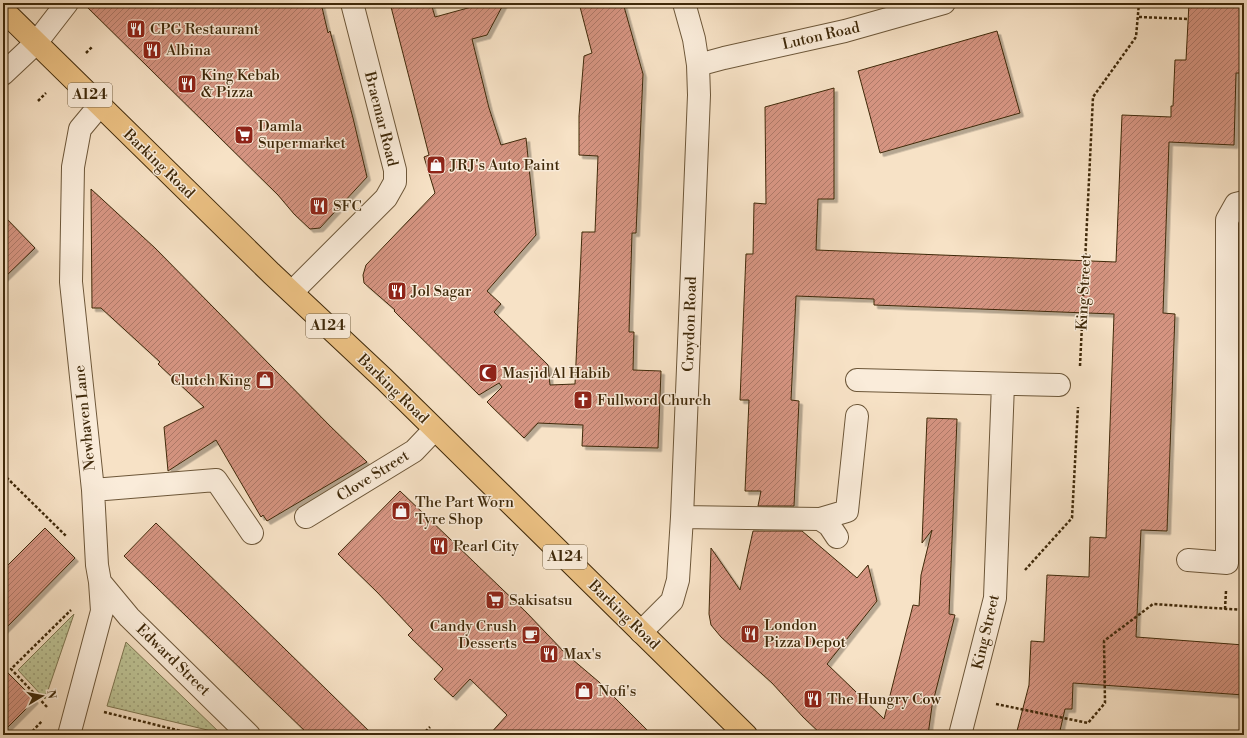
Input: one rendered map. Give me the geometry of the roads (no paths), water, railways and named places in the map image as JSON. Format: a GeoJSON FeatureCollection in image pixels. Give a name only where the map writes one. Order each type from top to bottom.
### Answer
{"type":"FeatureCollection","features":[{"type":"Feature","properties":{"kind":"main road","name":"Barking Road"},"geometry":{"type":"LineString","coordinates":[[3,10],[292,292],[384,379],[434,430],[746,735]]}},
{"type":"Feature","properties":{"kind":"street"},"geometry":{"type":"LineString","coordinates":[[3,74],[36,43],[67,3]]}},
{"type":"Feature","properties":{"kind":"street","name":"Braemar Road"},"geometry":{"type":"LineString","coordinates":[[292,292],[386,198],[395,182],[395,170],[352,3]]}},
{"type":"Feature","properties":{"kind":"street","name":"Croydon Road"},"geometry":{"type":"LineString","coordinates":[[641,632],[672,601],[678,580],[682,518],[699,95],[698,65],[694,39],[684,3]]}},
{"type":"Feature","properties":{"kind":"street","name":"Luton Road"},"geometry":{"type":"LineString","coordinates":[[698,65],[845,31],[944,3]]}},
{"type":"Feature","properties":{"kind":"street","name":"Newhaven Lane"},"geometry":{"type":"LineString","coordinates":[[68,735],[102,611],[93,490],[72,282],[73,174],[80,129],[100,106]]}},
{"type":"Feature","properties":{"kind":"street"},"geometry":{"type":"LineString","coordinates":[[1188,560],[1227,563],[1227,220],[1236,204],[1244,202]]}},
{"type":"Feature","properties":{"kind":"street"},"geometry":{"type":"LineString","coordinates":[[857,380],[1059,385]]}},
{"type":"Feature","properties":{"kind":"street","name":"King Street"},"geometry":{"type":"LineString","coordinates":[[960,735],[995,598],[1003,384]]}},
{"type":"Feature","properties":{"kind":"street"},"geometry":{"type":"LineString","coordinates":[[682,518],[820,519],[847,512],[857,416]]}},
{"type":"Feature","properties":{"kind":"street","name":"Clove Street"},"geometry":{"type":"LineString","coordinates":[[306,517],[414,451],[434,430]]}},
{"type":"Feature","properties":{"kind":"street"},"geometry":{"type":"LineString","coordinates":[[93,490],[216,480],[252,533]]}},
{"type":"Feature","properties":{"kind":"street"},"geometry":{"type":"LineString","coordinates":[[820,519],[829,525],[837,537]]}},
{"type":"Feature","properties":{"kind":"street","name":"Edward Street"},"geometry":{"type":"LineString","coordinates":[[99,574],[129,617],[249,735]]}},
{"type":"Feature","properties":{"kind":"place","name":"CPG Restaurant"},"geometry":{"type":"Point","coordinates":[136,29]}},
{"type":"Feature","properties":{"kind":"place","name":"Albina"},"geometry":{"type":"Point","coordinates":[152,50]}},
{"type":"Feature","properties":{"kind":"place","name":"King Kebab & Pizza"},"geometry":{"type":"Point","coordinates":[187,84]}},
{"type":"Feature","properties":{"kind":"place","name":"Damla Supermarket"},"geometry":{"type":"Point","coordinates":[244,135]}},
{"type":"Feature","properties":{"kind":"place","name":"JRJ's Auto Paint"},"geometry":{"type":"Point","coordinates":[436,165]}},
{"type":"Feature","properties":{"kind":"place","name":"SFC"},"geometry":{"type":"Point","coordinates":[319,206]}},
{"type":"Feature","properties":{"kind":"place","name":"Jol Sagar"},"geometry":{"type":"Point","coordinates":[397,291]}},
{"type":"Feature","properties":{"kind":"place","name":"Masjid Al Habib"},"geometry":{"type":"Point","coordinates":[488,373]}},
{"type":"Feature","properties":{"kind":"place","name":"Clutch King"},"geometry":{"type":"Point","coordinates":[265,380]}},
{"type":"Feature","properties":{"kind":"place","name":"Fullword Church"},"geometry":{"type":"Point","coordinates":[583,400]}},
{"type":"Feature","properties":{"kind":"place","name":"The Part Worn Tyre Shop"},"geometry":{"type":"Point","coordinates":[401,511]}},
{"type":"Feature","properties":{"kind":"place","name":"Pearl City"},"geometry":{"type":"Point","coordinates":[439,546]}},
{"type":"Feature","properties":{"kind":"place","name":"Sakisatsu"},"geometry":{"type":"Point","coordinates":[495,600]}},
{"type":"Feature","properties":{"kind":"place","name":"London Pizza Depot"},"geometry":{"type":"Point","coordinates":[750,634]}},
{"type":"Feature","properties":{"kind":"place","name":"Candy Crush Desserts"},"geometry":{"type":"Point","coordinates":[531,635]}},
{"type":"Feature","properties":{"kind":"place","name":"Max's"},"geometry":{"type":"Point","coordinates":[549,654]}},
{"type":"Feature","properties":{"kind":"place","name":"Nofi's"},"geometry":{"type":"Point","coordinates":[584,691]}},
{"type":"Feature","properties":{"kind":"place","name":"The Hungry Cow"},"geometry":{"type":"Point","coordinates":[813,699]}}]}
